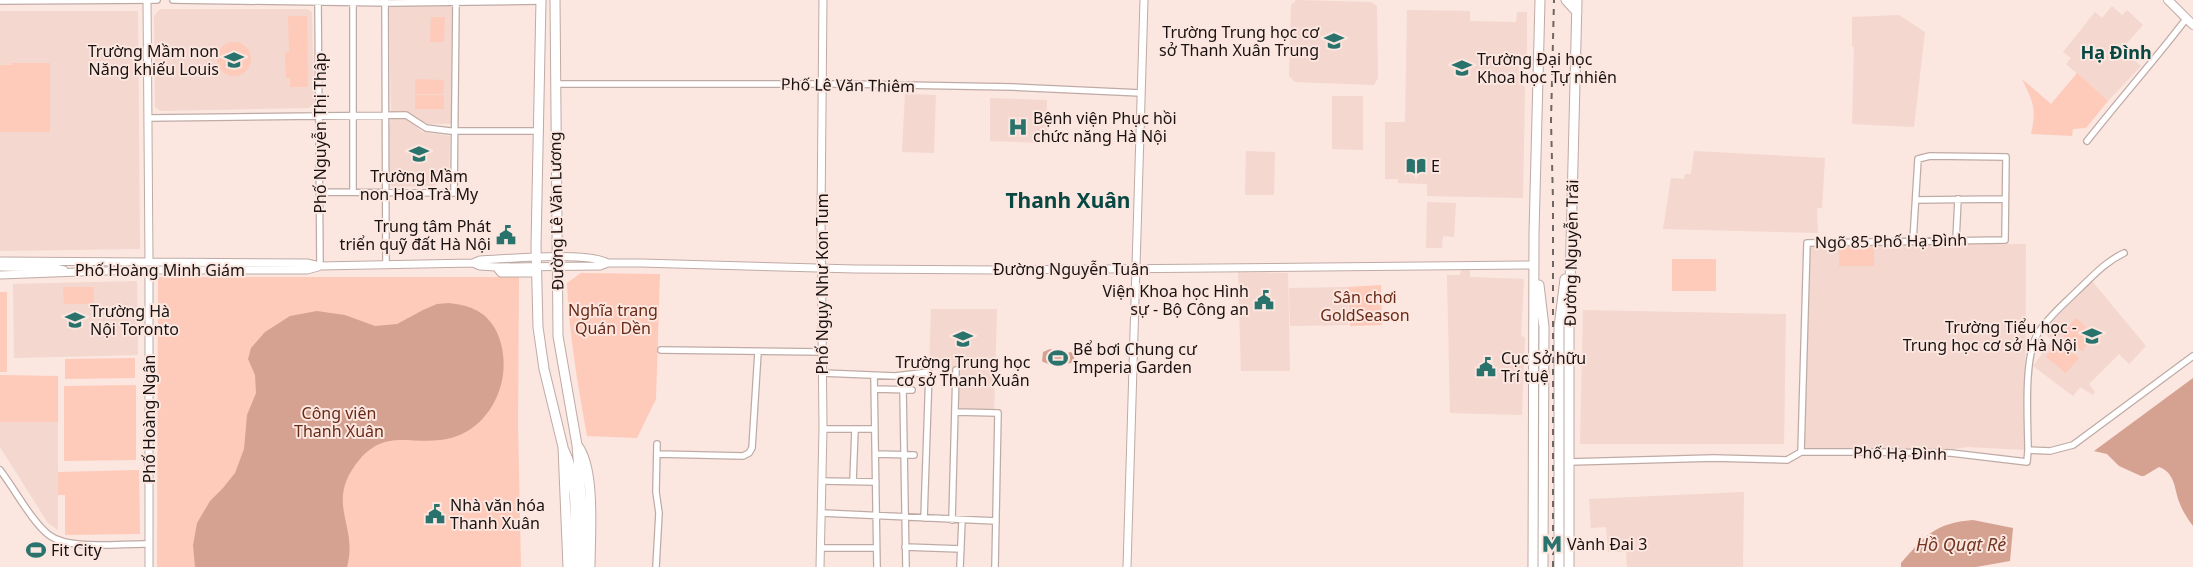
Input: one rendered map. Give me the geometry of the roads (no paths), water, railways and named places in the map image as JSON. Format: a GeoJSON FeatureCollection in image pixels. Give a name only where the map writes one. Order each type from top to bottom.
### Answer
{"type":"FeatureCollection","features":[{"type":"Feature","properties":{"kind":"main road","name":"Đường Lê Văn Lương"},"geometry":{"type":"LineString","coordinates":[[555,0],[558,336],[577,445],[584,455],[588,475],[590,567]]}},
{"type":"Feature","properties":{"kind":"main road"},"geometry":{"type":"LineString","coordinates":[[1566,0],[1577,12]]}},
{"type":"Feature","properties":{"kind":"main road","name":"Đường Nguyễn Trãi"},"geometry":{"type":"LineString","coordinates":[[1568,567],[1571,234],[1577,0]]}},
{"type":"Feature","properties":{"kind":"main road"},"geometry":{"type":"LineString","coordinates":[[2168,0],[2193,25]]}},
{"type":"Feature","properties":{"kind":"main road","name":"Đường Lê Văn Lương"},"geometry":{"type":"LineString","coordinates":[[541,1],[540,131],[533,264],[540,345],[563,447],[568,567]]}},
{"type":"Feature","properties":{"kind":"main road"},"geometry":{"type":"LineString","coordinates":[[1533,567],[1534,233],[1542,2]]}},
{"type":"Feature","properties":{"kind":"main road"},"geometry":{"type":"LineString","coordinates":[[1534,233],[1544,327],[1543,567]]}},
{"type":"Feature","properties":{"kind":"main road"},"geometry":{"type":"LineString","coordinates":[[1559,567],[1559,327],[1571,234]]}},
{"type":"Feature","properties":{"kind":"main road"},"geometry":{"type":"LineString","coordinates":[[577,445],[583,520],[582,567]]}},
{"type":"Feature","properties":{"kind":"main road"},"geometry":{"type":"LineString","coordinates":[[563,447],[568,457],[572,482],[574,567]]}},
{"type":"Feature","properties":{"kind":"street"},"geometry":{"type":"LineString","coordinates":[[147,0],[149,261]]}},
{"type":"Feature","properties":{"kind":"street"},"geometry":{"type":"LineString","coordinates":[[0,1],[158,0]]}},
{"type":"Feature","properties":{"kind":"street"},"geometry":{"type":"LineString","coordinates":[[173,0],[318,0],[354,2],[541,1]]}},
{"type":"Feature","properties":{"kind":"street","name":"Phố Nguyễn Thị Thập"},"geometry":{"type":"LineString","coordinates":[[318,0],[321,192],[320,266]]}},
{"type":"Feature","properties":{"kind":"street","name":"Phố Ngụy Như Kon Tum"},"geometry":{"type":"LineString","coordinates":[[820,567],[823,481],[823,0]]}},
{"type":"Feature","properties":{"kind":"street"},"geometry":{"type":"LineString","coordinates":[[1127,567],[1144,0]]}},
{"type":"Feature","properties":{"kind":"street"},"geometry":{"type":"LineString","coordinates":[[321,192],[454,193],[456,1]]}},
{"type":"Feature","properties":{"kind":"street"},"geometry":{"type":"LineString","coordinates":[[353,192],[354,2]]}},
{"type":"Feature","properties":{"kind":"street"},"geometry":{"type":"LineString","coordinates":[[385,2],[386,265]]}},
{"type":"Feature","properties":{"kind":"street"},"geometry":{"type":"LineString","coordinates":[[2087,141],[2119,100],[2153,63],[2186,19]]}},
{"type":"Feature","properties":{"kind":"street","name":"Phố Lê Văn Thiêm"},"geometry":{"type":"LineString","coordinates":[[556,84],[822,84],[1013,87],[1141,93]]}},
{"type":"Feature","properties":{"kind":"street"},"geometry":{"type":"LineString","coordinates":[[149,118],[385,115],[408,116],[426,128],[456,131],[540,131]]}},
{"type":"Feature","properties":{"kind":"street"},"geometry":{"type":"LineString","coordinates":[[1913,241],[1918,158],[1930,156],[2006,157],[2005,199],[1916,200]]}},
{"type":"Feature","properties":{"kind":"street"},"geometry":{"type":"LineString","coordinates":[[1956,240],[1958,199]]}},
{"type":"Feature","properties":{"kind":"street","name":"Ngõ 85 Phố Hạ Đình"},"geometry":{"type":"LineString","coordinates":[[1801,452],[1807,243],[2005,240],[2005,199]]}},
{"type":"Feature","properties":{"kind":"street"},"geometry":{"type":"LineString","coordinates":[[2124,253],[2111,259],[2091,277],[2046,323],[2037,335],[2032,346],[2028,384],[2028,450],[2050,451],[2073,445],[2193,356]]}},
{"type":"Feature","properties":{"kind":"street"},"geometry":{"type":"LineString","coordinates":[[571,258],[571,266]]}},
{"type":"Feature","properties":{"kind":"street","name":"Đường Nguyễn Tuân"},"geometry":{"type":"LineString","coordinates":[[533,264],[557,262],[571,258],[600,258],[608,262],[822,268],[998,270],[1534,265]]}},
{"type":"Feature","properties":{"kind":"street","name":"Phố Hoàng Minh Giám"},"geometry":{"type":"LineString","coordinates":[[0,261],[307,263],[320,266],[474,263],[480,260],[533,264]]}},
{"type":"Feature","properties":{"kind":"street"},"geometry":{"type":"LineString","coordinates":[[55,268],[65,261]]}},
{"type":"Feature","properties":{"kind":"street","name":"Đường Nguyễn Tuân"},"geometry":{"type":"LineString","coordinates":[[557,262],[571,266],[600,266],[608,262]]}},
{"type":"Feature","properties":{"kind":"street","name":"Phố Hoàng Minh Giám"},"geometry":{"type":"LineString","coordinates":[[474,263],[480,266],[496,267],[533,264]]}},
{"type":"Feature","properties":{"kind":"street"},"geometry":{"type":"LineString","coordinates":[[496,267],[501,272],[533,264]]}},
{"type":"Feature","properties":{"kind":"street","name":"Phố Hoàng Minh Giám"},"geometry":{"type":"LineString","coordinates":[[0,275],[54,274],[67,271],[307,270],[320,266]]}},
{"type":"Feature","properties":{"kind":"street"},"geometry":{"type":"LineString","coordinates":[[0,268],[55,268],[67,271]]}},
{"type":"Feature","properties":{"kind":"street","name":"Phố Hoàng Ngân"},"geometry":{"type":"LineString","coordinates":[[148,567],[149,270]]}},
{"type":"Feature","properties":{"kind":"street"},"geometry":{"type":"LineString","coordinates":[[661,350],[822,352]]}},
{"type":"Feature","properties":{"kind":"street"},"geometry":{"type":"LineString","coordinates":[[657,454],[743,456],[749,453],[752,448],[758,352]]}},
{"type":"Feature","properties":{"kind":"street"},"geometry":{"type":"LineString","coordinates":[[952,520],[956,370]]}},
{"type":"Feature","properties":{"kind":"street"},"geometry":{"type":"LineString","coordinates":[[822,374],[874,376],[929,372],[924,518]]}},
{"type":"Feature","properties":{"kind":"street"},"geometry":{"type":"LineString","coordinates":[[874,376],[877,567]]}},
{"type":"Feature","properties":{"kind":"street"},"geometry":{"type":"LineString","coordinates":[[875,389],[912,390]]}},
{"type":"Feature","properties":{"kind":"street"},"geometry":{"type":"LineString","coordinates":[[903,389],[906,567]]}},
{"type":"Feature","properties":{"kind":"street"},"geometry":{"type":"LineString","coordinates":[[955,412],[998,413],[995,567]]}},
{"type":"Feature","properties":{"kind":"street"},"geometry":{"type":"LineString","coordinates":[[823,429],[876,429]]}},
{"type":"Feature","properties":{"kind":"street"},"geometry":{"type":"LineString","coordinates":[[853,481],[855,429]]}},
{"type":"Feature","properties":{"kind":"street"},"geometry":{"type":"LineString","coordinates":[[656,567],[659,513],[656,492],[658,444]]}},
{"type":"Feature","properties":{"kind":"street","name":"Phố Hạ Đình"},"geometry":{"type":"LineString","coordinates":[[1569,462],[1714,458],[1787,460],[1801,452],[1950,453],[2027,462],[2028,450]]}},
{"type":"Feature","properties":{"kind":"street"},"geometry":{"type":"LineString","coordinates":[[876,454],[914,455]]}},
{"type":"Feature","properties":{"kind":"street"},"geometry":{"type":"LineString","coordinates":[[0,470],[42,527],[55,539],[69,544],[148,544]]}},
{"type":"Feature","properties":{"kind":"street"},"geometry":{"type":"LineString","coordinates":[[823,481],[876,482]]}},
{"type":"Feature","properties":{"kind":"street"},"geometry":{"type":"LineString","coordinates":[[822,513],[996,521]]}},
{"type":"Feature","properties":{"kind":"street"},"geometry":{"type":"LineString","coordinates":[[960,567],[962,520]]}},
{"type":"Feature","properties":{"kind":"street"},"geometry":{"type":"LineString","coordinates":[[905,547],[961,549]]}},
{"type":"Feature","properties":{"kind":"street"},"geometry":{"type":"LineString","coordinates":[[821,548],[876,548]]}},
{"type":"Feature","properties":{"kind":"water"},"geometry":{"type":"Polygon","coordinates":[[[449,303],[469,307],[480,312],[494,327],[500,340],[504,363],[503,378],[497,396],[479,422],[461,434],[440,440],[388,441],[369,450],[360,459],[349,475],[344,488],[344,513],[349,538],[347,567],[195,567],[193,545],[197,523],[210,501],[235,473],[244,449],[247,415],[256,393],[255,375],[248,359],[251,348],[265,332],[290,316],[317,311],[345,315],[375,326],[397,324],[437,304],[449,303]]]}},
{"type":"Feature","properties":{"kind":"water","name":"Bể bơi Chung cư Imperia Garden"},"geometry":{"type":"Polygon","coordinates":[[[1050,349],[1062,354],[1071,352],[1074,356],[1074,361],[1058,365],[1042,361],[1043,352],[1050,349]]]}},
{"type":"Feature","properties":{"kind":"water"},"geometry":{"type":"Polygon","coordinates":[[[2193,378],[2193,526],[2181,507],[2174,482],[2169,473],[2159,467],[2141,476],[2119,466],[2107,454],[2094,451],[2193,378]]]}},
{"type":"Feature","properties":{"kind":"water","name":"Hồ Quạt Rẻ"},"geometry":{"type":"Polygon","coordinates":[[[1973,520],[2013,528],[2010,561],[1976,567],[1901,567],[1901,563],[1932,532],[1949,524],[1973,520]]]}},
{"type":"Feature","properties":{"kind":"railway"},"geometry":{"type":"LineString","coordinates":[[1553,567],[1553,201],[1551,121],[1554,0]]}},
{"type":"Feature","properties":{"kind":"place","name":"Trường Trung học cơ sở Thanh Xuân Trung"},"geometry":{"type":"Point","coordinates":[1334,41]}},
{"type":"Feature","properties":{"kind":"place","name":"Trường Mầm non Năng khiếu Louis"},"geometry":{"type":"Point","coordinates":[234,60]}},
{"type":"Feature","properties":{"kind":"place","name":"Trường Đại học Khoa học Tự nhiên"},"geometry":{"type":"Point","coordinates":[1462,68]}},
{"type":"Feature","properties":{"kind":"place","name":"Bệnh viện Phục hồi chức năng Hà Nội"},"geometry":{"type":"Point","coordinates":[1018,127]}},
{"type":"Feature","properties":{"kind":"place","name":"Trường Mầm non Hoa Trà My"},"geometry":{"type":"Point","coordinates":[419,154]}},
{"type":"Feature","properties":{"kind":"place","name":"E"},"geometry":{"type":"Point","coordinates":[1416,166]}},
{"type":"Feature","properties":{"kind":"place","name":"Trung tâm Phát triển quỹ đất Hà Nội"},"geometry":{"type":"Point","coordinates":[506,235]}},
{"type":"Feature","properties":{"kind":"place","name":"Viện Khoa học Hình sự - Bộ Công an"},"geometry":{"type":"Point","coordinates":[1264,300]}},
{"type":"Feature","properties":{"kind":"place","name":"Trường Hà Nội Toronto"},"geometry":{"type":"Point","coordinates":[75,320]}},
{"type":"Feature","properties":{"kind":"place","name":"Trường Tiểu học - Trung học cơ sở Hà Nội"},"geometry":{"type":"Point","coordinates":[2092,336]}},
{"type":"Feature","properties":{"kind":"place","name":"Trường Trung học cơ sở Thanh Xuân"},"geometry":{"type":"Point","coordinates":[963,339]}},
{"type":"Feature","properties":{"kind":"place","name":"Bể bơi Chung cư Imperia Garden"},"geometry":{"type":"Point","coordinates":[1058,358]}},
{"type":"Feature","properties":{"kind":"place","name":"Cục Sở hữu Trí tuệ"},"geometry":{"type":"Point","coordinates":[1486,367]}},
{"type":"Feature","properties":{"kind":"place","name":"Nhà văn hóa Thanh Xuân"},"geometry":{"type":"Point","coordinates":[435,514]}},
{"type":"Feature","properties":{"kind":"place","name":"Vành Đai 3"},"geometry":{"type":"Point","coordinates":[1552,544]}},
{"type":"Feature","properties":{"kind":"place","name":"Fit City"},"geometry":{"type":"Point","coordinates":[36,550]}},
{"type":"Feature","properties":{"kind":"district","name":"Hạ Đình"},"geometry":{"type":"Point","coordinates":[2116,53]}},
{"type":"Feature","properties":{"kind":"district","name":"Thanh Xuân"},"geometry":{"type":"Point","coordinates":[1068,201]}},
{"type":"Feature","properties":{"kind":"park label","name":"Sân chơi GoldSeason"},"geometry":{"type":"Point","coordinates":[1365,306]}},
{"type":"Feature","properties":{"kind":"park label","name":"Nghĩa trang Quán Dền"},"geometry":{"type":"Point","coordinates":[613,319]}},
{"type":"Feature","properties":{"kind":"park label","name":"Công viên Thanh Xuân"},"geometry":{"type":"Point","coordinates":[339,422]}}]}
